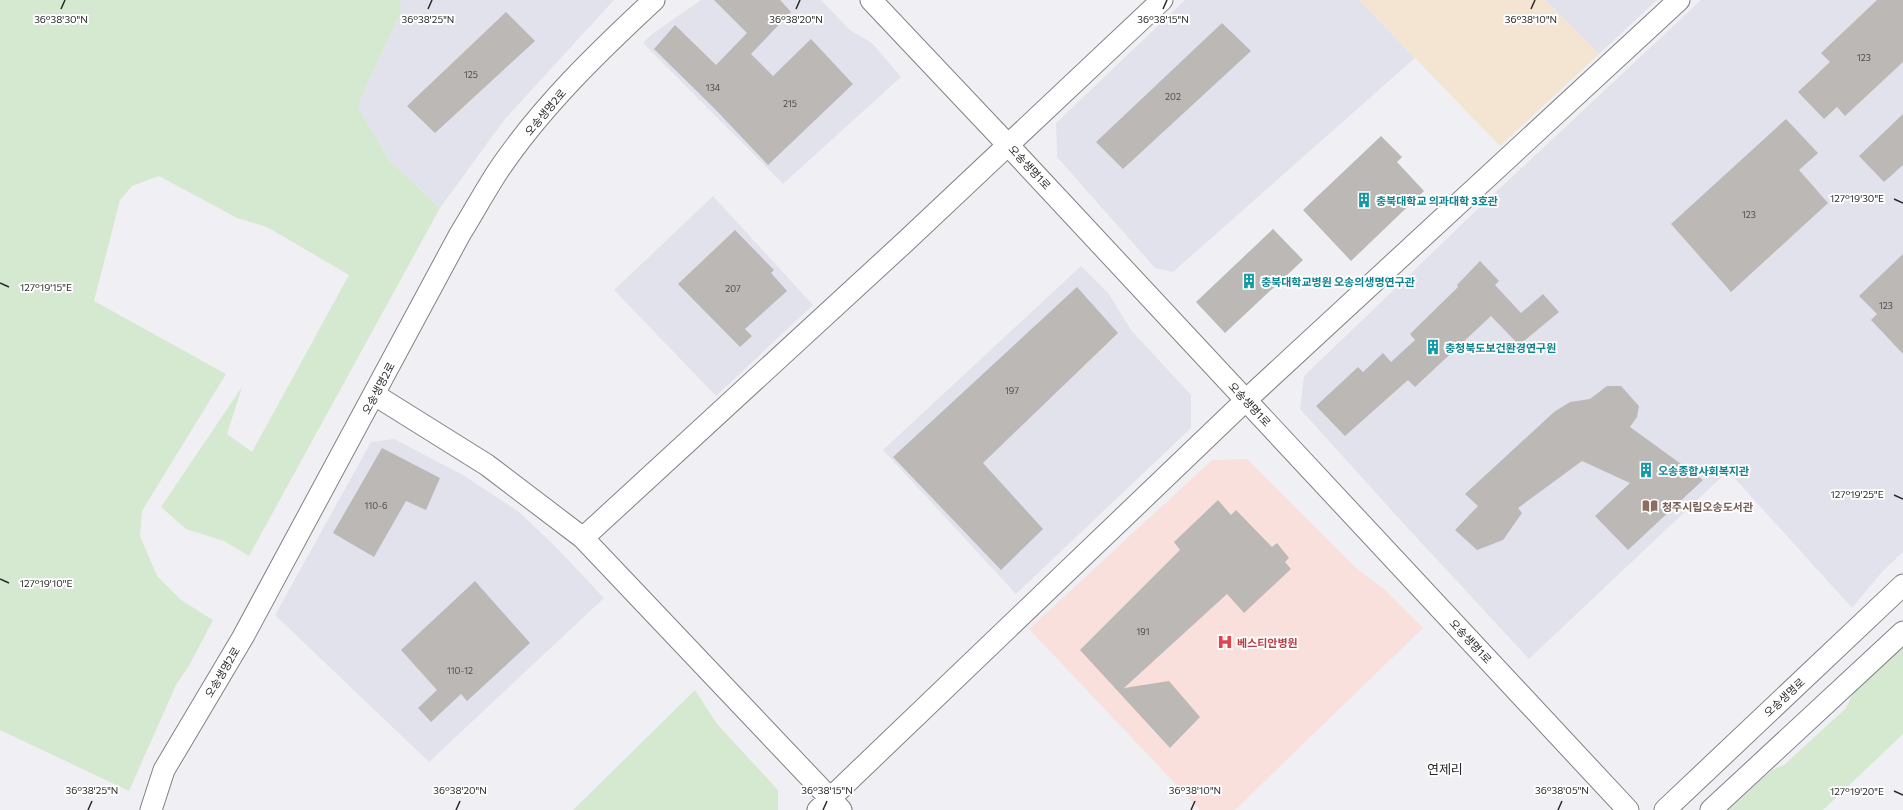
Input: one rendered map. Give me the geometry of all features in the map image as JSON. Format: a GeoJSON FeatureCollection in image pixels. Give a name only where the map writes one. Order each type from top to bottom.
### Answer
{"type":"FeatureCollection","features":[{"type":"Feature","properties":{"kind":"street","name":"오송생명2로"},"geometry":{"type":"LineString","coordinates":[[151,810],[164,770],[243,637],[460,234],[498,171],[564,90],[604,47],[654,0]]}},
{"type":"Feature","properties":{"kind":"street","name":"오송생명1로"},"geometry":{"type":"LineString","coordinates":[[871,0],[1628,810]]}},
{"type":"Feature","properties":{"kind":"street"},"geometry":{"type":"LineString","coordinates":[[583,538],[1008,145],[1162,0]]}},
{"type":"Feature","properties":{"kind":"street"},"geometry":{"type":"LineString","coordinates":[[375,394],[486,465],[583,538],[830,806],[1246,400],[1679,0]]}},
{"type":"Feature","properties":{"kind":"street","name":"오송생명로"},"geometry":{"type":"LineString","coordinates":[[1665,810],[1903,585]]}},
{"type":"Feature","properties":{"kind":"street"},"geometry":{"type":"LineString","coordinates":[[1711,810],[1903,632]]}},
{"type":"Feature","properties":{"kind":"shaded area"},"geometry":{"type":"Polygon","coordinates":[[[400,0],[614,0],[505,119],[440,208],[389,160],[358,107],[401,12],[400,0]]]}},
{"type":"Feature","properties":{"kind":"shaded area"},"geometry":{"type":"Polygon","coordinates":[[[701,0],[821,0],[850,30],[872,43],[901,77],[783,184],[643,43],[652,34],[701,0]]]}},
{"type":"Feature","properties":{"kind":"shaded area"},"geometry":{"type":"Polygon","coordinates":[[[1185,0],[1359,0],[1415,58],[1173,272],[1155,268],[1057,157],[1056,123],[1185,0]]]}},
{"type":"Feature","properties":{"kind":"shaded area"},"geometry":{"type":"Polygon","coordinates":[[[1359,0],[1545,0],[1599,54],[1500,146],[1359,0]]]}},
{"type":"Feature","properties":{"kind":"shaded area"},"geometry":{"type":"Polygon","coordinates":[[[1545,0],[1657,0],[1599,54],[1545,0]]]}},
{"type":"Feature","properties":{"kind":"shaded area"},"geometry":{"type":"Polygon","coordinates":[[[1701,0],[1903,0],[1903,552],[1882,572],[1852,608],[1728,471],[1529,659],[1300,409],[1304,376],[1483,204],[1701,0]]]}},
{"type":"Feature","properties":{"kind":"shaded area"},"geometry":{"type":"Polygon","coordinates":[[[713,196],[813,305],[716,396],[614,290],[713,196]]]}},
{"type":"Feature","properties":{"kind":"shaded area"},"geometry":{"type":"Polygon","coordinates":[[[1081,266],[1109,294],[1131,330],[1191,395],[1191,428],[1016,594],[883,450],[1081,266]]]}},
{"type":"Feature","properties":{"kind":"shaded area"},"geometry":{"type":"Polygon","coordinates":[[[394,439],[463,475],[519,512],[554,545],[604,598],[429,762],[275,615],[371,442],[394,439]]]}},
{"type":"Feature","properties":{"kind":"shaded area","name":"베스티안병원"},"geometry":{"type":"Polygon","coordinates":[[[1247,459],[1356,568],[1384,589],[1423,628],[1235,810],[1200,810],[1029,629],[1212,460],[1247,459]]]}},
{"type":"Feature","properties":{"kind":"green space"},"geometry":{"type":"Polygon","coordinates":[[[0,0],[400,0],[401,12],[358,107],[389,160],[440,208],[249,556],[224,541],[186,529],[161,507],[242,387],[227,434],[252,452],[349,275],[267,227],[237,218],[159,176],[132,186],[120,200],[94,301],[226,374],[142,511],[140,536],[157,576],[181,600],[213,620],[190,664],[176,685],[129,791],[0,730],[0,0]]]}},
{"type":"Feature","properties":{"kind":"green space"},"geometry":{"type":"Polygon","coordinates":[[[1903,645],[1903,734],[1823,810],[1727,810],[1772,770],[1784,765],[1846,708],[1855,689],[1903,645]]]}},
{"type":"Feature","properties":{"kind":"green space"},"geometry":{"type":"Polygon","coordinates":[[[695,690],[717,724],[778,790],[778,810],[573,810],[695,690]]]}},
{"type":"Feature","properties":{"kind":"building"},"geometry":{"type":"Polygon","coordinates":[[[714,0],[780,0],[791,12],[751,54],[773,76],[811,39],[853,84],[768,165],[715,109],[654,49],[675,25],[716,65],[747,33],[714,0]]]}},
{"type":"Feature","properties":{"kind":"building"},"geometry":{"type":"Polygon","coordinates":[[[1877,0],[1903,0],[1903,62],[1845,116],[1837,107],[1824,119],[1798,92],[1830,62],[1821,53],[1877,0]]]}},
{"type":"Feature","properties":{"kind":"building"},"geometry":{"type":"Polygon","coordinates":[[[506,12],[535,41],[435,133],[407,106],[506,12]]]}},
{"type":"Feature","properties":{"kind":"building"},"geometry":{"type":"Polygon","coordinates":[[[1222,23],[1251,51],[1123,169],[1096,142],[1222,23]]]}},
{"type":"Feature","properties":{"kind":"building"},"geometry":{"type":"Polygon","coordinates":[[[1903,114],[1903,165],[1884,182],[1859,156],[1903,114]]]}},
{"type":"Feature","properties":{"kind":"building"},"geometry":{"type":"Polygon","coordinates":[[[1786,119],[1818,153],[1799,170],[1828,203],[1731,292],[1671,224],[1786,119]]]}},
{"type":"Feature","properties":{"kind":"building","name":"충북대학교 의과대학 3호관"},"geometry":{"type":"Polygon","coordinates":[[[1381,136],[1402,157],[1397,162],[1424,191],[1351,261],[1303,210],[1381,136]]]}},
{"type":"Feature","properties":{"kind":"building","name":"충북대학교병원 오송의생명연구관"},"geometry":{"type":"Polygon","coordinates":[[[1273,229],[1303,260],[1225,333],[1196,302],[1273,229]]]}},
{"type":"Feature","properties":{"kind":"building"},"geometry":{"type":"Polygon","coordinates":[[[735,230],[774,270],[771,273],[787,291],[745,329],[752,336],[740,347],[678,284],[735,230]]]}},
{"type":"Feature","properties":{"kind":"building"},"geometry":{"type":"Polygon","coordinates":[[[1903,254],[1903,354],[1871,320],[1877,314],[1859,296],[1903,254]]]}},
{"type":"Feature","properties":{"kind":"building","name":"충청북도보건환경연구원"},"geometry":{"type":"Polygon","coordinates":[[[1480,261],[1499,281],[1495,285],[1521,313],[1543,294],[1559,312],[1519,345],[1491,316],[1415,387],[1408,380],[1345,436],[1316,406],[1358,367],[1363,372],[1383,353],[1391,362],[1415,340],[1410,334],[1458,287],[1457,285],[1480,261]]]}},
{"type":"Feature","properties":{"kind":"building"},"geometry":{"type":"Polygon","coordinates":[[[1077,287],[1118,333],[983,463],[1043,529],[1001,570],[893,457],[1077,287]]]}},
{"type":"Feature","properties":{"kind":"building","name":"오송종합사회복지관"},"geometry":{"type":"Polygon","coordinates":[[[1607,386],[1621,386],[1639,406],[1637,417],[1630,427],[1703,480],[1628,550],[1595,516],[1630,483],[1582,461],[1518,508],[1522,513],[1503,540],[1477,550],[1455,530],[1478,506],[1465,494],[1554,412],[1570,402],[1590,399],[1607,386]]]}},
{"type":"Feature","properties":{"kind":"building"},"geometry":{"type":"Polygon","coordinates":[[[382,448],[440,478],[426,510],[406,501],[374,557],[333,533],[382,448]]]}},
{"type":"Feature","properties":{"kind":"building"},"geometry":{"type":"Polygon","coordinates":[[[1218,500],[1231,515],[1236,510],[1272,547],[1277,543],[1289,558],[1285,562],[1291,569],[1244,613],[1227,594],[1124,688],[1169,681],[1200,717],[1170,748],[1080,650],[1180,550],[1174,542],[1218,500]]]}},
{"type":"Feature","properties":{"kind":"building"},"geometry":{"type":"Polygon","coordinates":[[[475,581],[530,643],[467,701],[461,694],[431,722],[418,708],[437,690],[401,650],[475,581]]]}},
{"type":"Feature","properties":{"kind":"place","name":"충북대학교 의과대학 3호관"},"geometry":{"type":"Point","coordinates":[1364,200]}},
{"type":"Feature","properties":{"kind":"place","name":"충북대학교병원 오송의생명연구관"},"geometry":{"type":"Point","coordinates":[1249,281]}},
{"type":"Feature","properties":{"kind":"place","name":"충청북도보건환경연구원"},"geometry":{"type":"Point","coordinates":[1433,347]}},
{"type":"Feature","properties":{"kind":"place","name":"오송종합사회복지관"},"geometry":{"type":"Point","coordinates":[1646,470]}},
{"type":"Feature","properties":{"kind":"place","name":"청주시립오송도서관"},"geometry":{"type":"Point","coordinates":[1650,506]}},
{"type":"Feature","properties":{"kind":"place","name":"베스티안병원"},"geometry":{"type":"Point","coordinates":[1225,642]}},
{"type":"Feature","properties":{"kind":"district","name":"연제리"},"geometry":{"type":"Point","coordinates":[1445,769]}}]}
